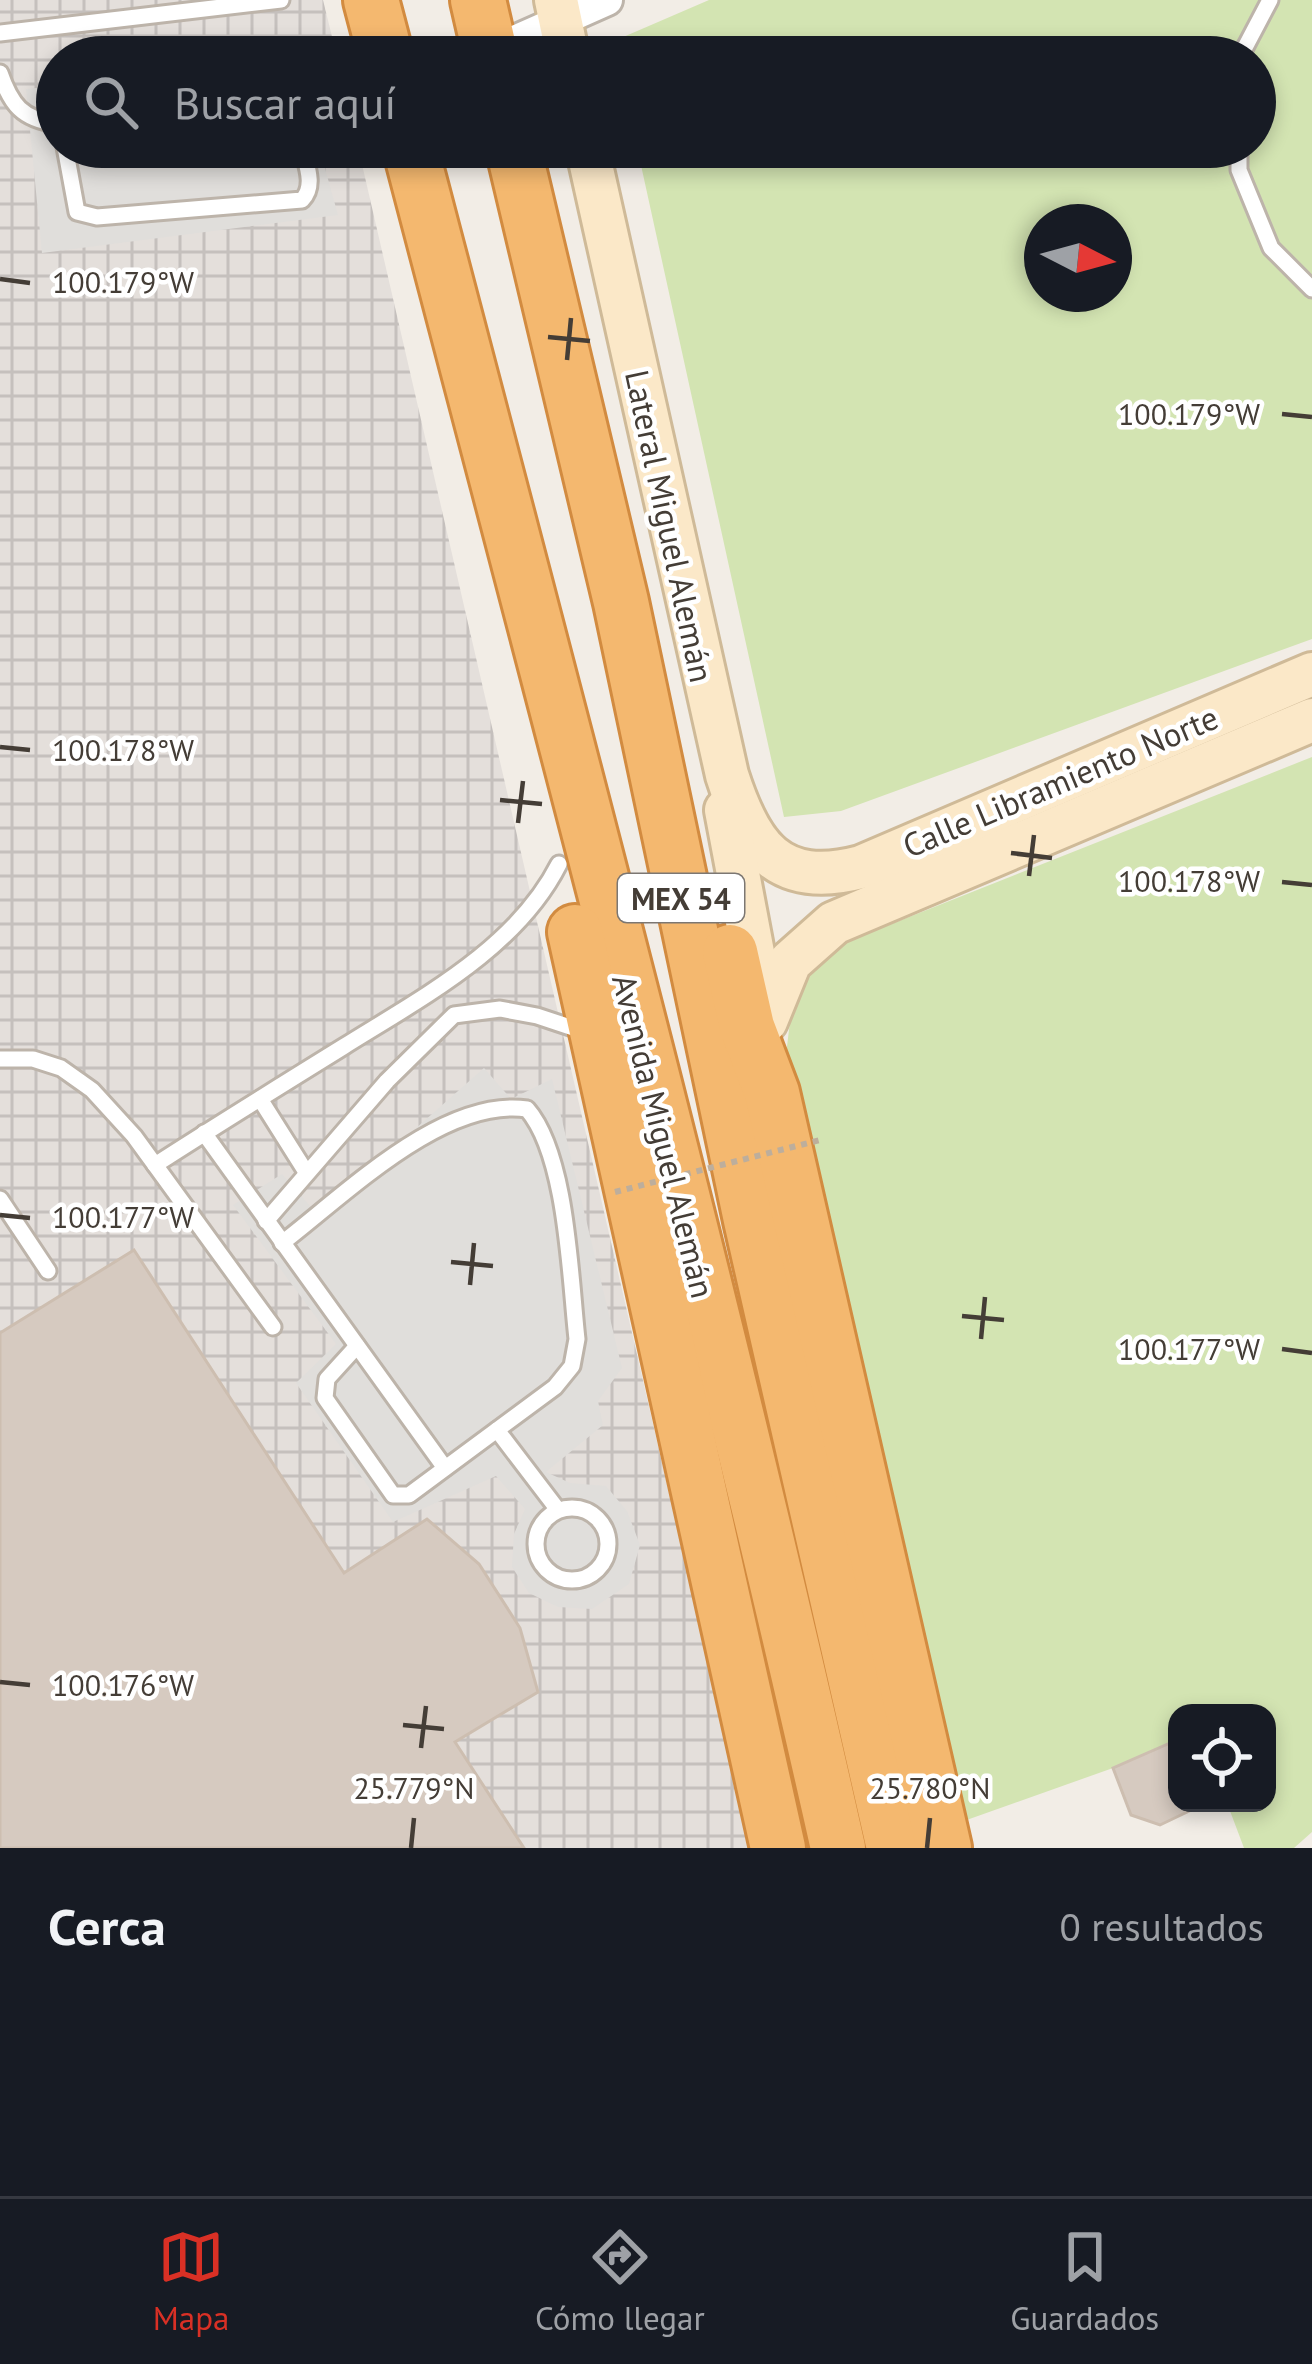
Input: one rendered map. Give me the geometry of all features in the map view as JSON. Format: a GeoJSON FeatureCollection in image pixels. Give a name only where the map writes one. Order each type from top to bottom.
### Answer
{"type":"FeatureCollection","features":[{"type":"Feature","properties":{"kind":"highway"},"geometry":{"type":"LineString","coordinates":[[371,0],[380,36]]}},
{"type":"Feature","properties":{"kind":"highway"},"geometry":{"type":"LineString","coordinates":[[478,0],[486,36]]}},
{"type":"Feature","properties":{"kind":"highway","name":"Avenida Miguel Alemán"},"geometry":{"type":"LineString","coordinates":[[416,168],[535,621],[796,1659],[838,1848]]}},
{"type":"Feature","properties":{"kind":"highway","name":"Avenida Miguel Alemán"},"geometry":{"type":"LineString","coordinates":[[518,168],[621,602],[726,1105],[894,1848]]}},
{"type":"Feature","properties":{"kind":"highway"},"geometry":{"type":"LineString","coordinates":[[621,602],[656,686],[691,792],[748,1027],[772,1093],[944,1848]]}},
{"type":"Feature","properties":{"kind":"highway"},"geometry":{"type":"LineString","coordinates":[[535,621],[544,806],[601,1041],[778,1848]]}},
{"type":"Feature","properties":{"kind":"street"},"geometry":{"type":"LineString","coordinates":[[561,26],[607,0]]}},
{"type":"Feature","properties":{"kind":"street","name":"Lateral Miguel Alemán"},"geometry":{"type":"LineString","coordinates":[[592,168],[727,775],[746,830],[768,857],[805,871]]}},
{"type":"Feature","properties":{"kind":"street"},"geometry":{"type":"LineString","coordinates":[[697,652],[766,1021],[772,1093]]}},
{"type":"Feature","properties":{"kind":"street","name":"Calle Libramiento Norte"},"geometry":{"type":"LineString","coordinates":[[805,871],[836,873],[861,866],[1312,674]]}},
{"type":"Feature","properties":{"kind":"street","name":"Calle Libramiento Norte"},"geometry":{"type":"LineString","coordinates":[[766,1021],[790,962],[834,922],[1312,720]]}},
{"type":"Feature","properties":{"kind":"lane"},"geometry":{"type":"LineString","coordinates":[[0,32],[281,0]]}},
{"type":"Feature","properties":{"kind":"lane"},"geometry":{"type":"LineString","coordinates":[[1251,36],[1270,0]]}},
{"type":"Feature","properties":{"kind":"lane"},"geometry":{"type":"LineString","coordinates":[[0,73],[8,98],[19,112],[36,121]]}},
{"type":"Feature","properties":{"kind":"lane"},"geometry":{"type":"LineString","coordinates":[[69,168],[76,212],[97,217],[302,200],[309,194],[307,168]]}},
{"type":"Feature","properties":{"kind":"lane"},"geometry":{"type":"LineString","coordinates":[[1239,168],[1271,248],[1312,289]]}},
{"type":"Feature","properties":{"kind":"lane"},"geometry":{"type":"LineString","coordinates":[[155,1165],[443,984],[517,923],[544,894],[559,864]]}},
{"type":"Feature","properties":{"kind":"lane"},"geometry":{"type":"LineString","coordinates":[[443,984],[454,1015]]}},
{"type":"Feature","properties":{"kind":"lane"},"geometry":{"type":"LineString","coordinates":[[266,1221],[387,1081],[454,1015],[500,1009],[572,1026],[601,1041]]}},
{"type":"Feature","properties":{"kind":"lane"},"geometry":{"type":"LineString","coordinates":[[0,1059],[33,1059],[62,1068],[92,1090],[155,1165],[273,1327]]}},
{"type":"Feature","properties":{"kind":"lane"},"geometry":{"type":"LineString","coordinates":[[260,1099],[306,1172]]}},
{"type":"Feature","properties":{"kind":"lane"},"geometry":{"type":"LineString","coordinates":[[282,1243],[445,1123],[502,1105],[526,1108],[539,1124],[553,1162],[577,1339],[572,1366],[555,1387],[409,1495],[392,1495],[325,1398],[327,1379],[357,1346]]}},
{"type":"Feature","properties":{"kind":"lane"},"geometry":{"type":"LineString","coordinates":[[204,1133],[445,1468]]}},
{"type":"Feature","properties":{"kind":"lane"},"geometry":{"type":"LineString","coordinates":[[0,1199],[48,1271]]}},
{"type":"Feature","properties":{"kind":"lane"},"geometry":{"type":"LineString","coordinates":[[497,1430],[558,1510]]}},
{"type":"Feature","properties":{"kind":"lane"},"geometry":{"type":"LineString","coordinates":[[583,1509],[603,1524],[609,1549],[605,1561],[587,1578],[562,1580],[542,1564],[537,1552],[540,1528],[558,1510],[583,1509]]}},
{"type":"Feature","properties":{"kind":"path"},"geometry":{"type":"LineString","coordinates":[[616,1192],[824,1139]]}},
{"type":"Feature","properties":{"kind":"shaded area"},"geometry":{"type":"Polygon","coordinates":[[[0,0],[323,0],[332,36],[36,36],[36,168],[363,168],[751,1848],[0,1848],[0,0]]]}},
{"type":"Feature","properties":{"kind":"shaded area"},"geometry":{"type":"Polygon","coordinates":[[[36,88],[36,168],[325,168],[338,215],[42,253],[26,89],[36,88]]]}},
{"type":"Feature","properties":{"kind":"shaded area"},"geometry":{"type":"Polygon","coordinates":[[[484,1068],[511,1099],[552,1079],[622,1368],[598,1401],[603,1425],[546,1472],[570,1483],[606,1486],[627,1511],[640,1545],[629,1584],[592,1609],[558,1607],[529,1593],[512,1567],[514,1534],[525,1509],[496,1476],[393,1522],[296,1383],[336,1344],[233,1205],[282,1174],[318,1215],[484,1068]]]}},
{"type":"Feature","properties":{"kind":"green space"},"geometry":{"type":"Polygon","coordinates":[[[709,0],[1312,0],[1312,639],[841,811],[784,817],[642,168],[1276,168],[1276,36],[626,36],[709,0]]]}},
{"type":"Feature","properties":{"kind":"green space"},"geometry":{"type":"Polygon","coordinates":[[[1312,757],[1312,1832],[1294,1848],[1244,1848],[1230,1812],[1276,1812],[1276,1704],[1168,1704],[1168,1744],[961,1822],[786,1055],[793,996],[831,948],[1312,757]]]}},
{"type":"Feature","properties":{"kind":"building"},"geometry":{"type":"Polygon","coordinates":[[[134,1250],[344,1573],[427,1519],[479,1564],[520,1628],[538,1692],[455,1742],[524,1848],[0,1848],[0,1333],[134,1250]]]}},
{"type":"Feature","properties":{"kind":"building"},"geometry":{"type":"Polygon","coordinates":[[[1168,1744],[1168,1812],[1187,1812],[1160,1825],[1131,1815],[1113,1768],[1168,1744]]]}}]}
